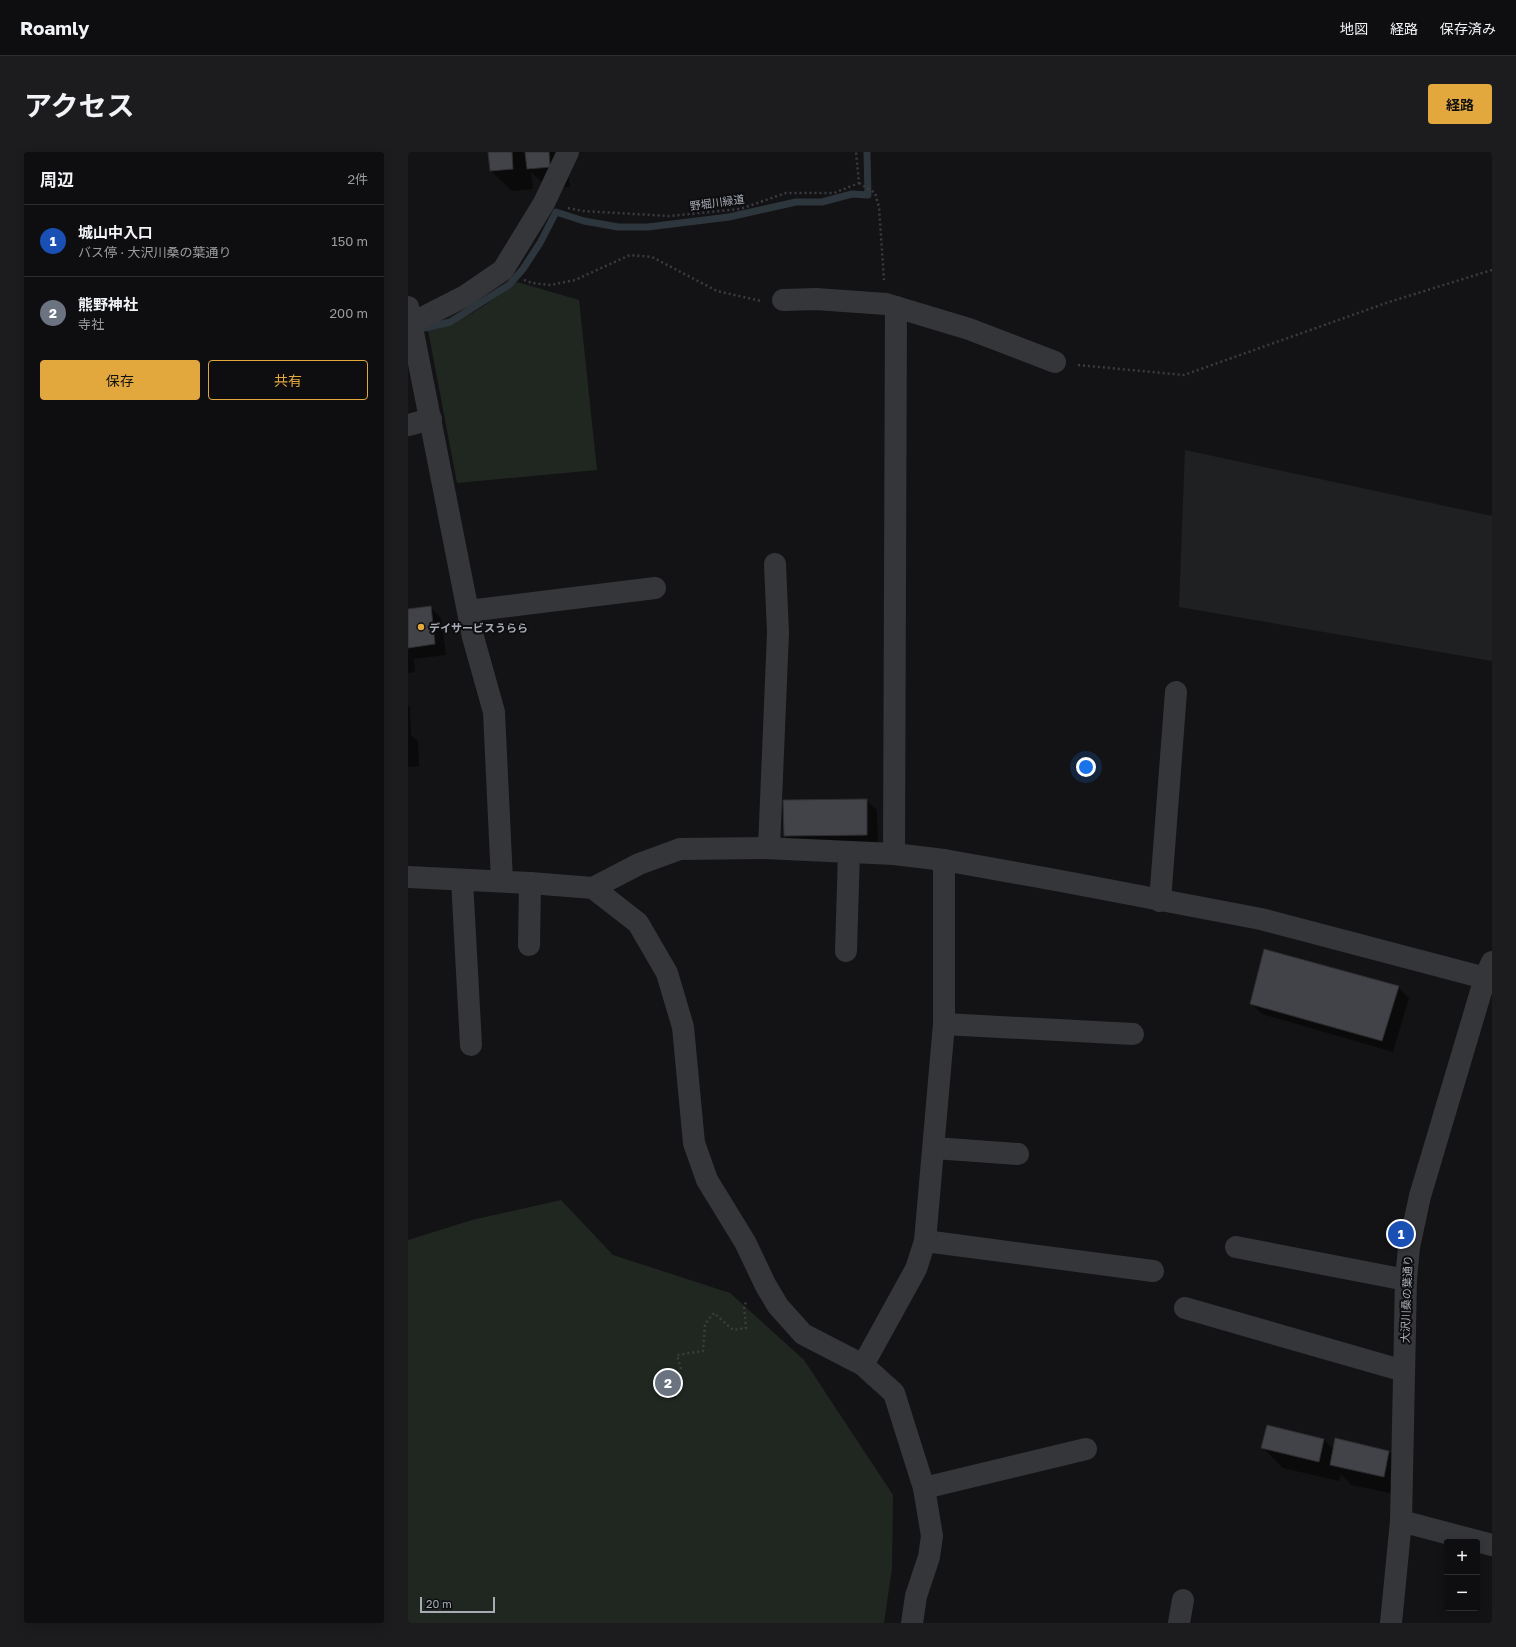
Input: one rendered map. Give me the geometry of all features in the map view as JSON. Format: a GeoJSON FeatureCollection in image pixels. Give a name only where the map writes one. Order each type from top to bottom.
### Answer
{"type":"FeatureCollection","features":[{"type":"Feature","properties":{"kind":"street"},"geometry":{"type":"LineString","coordinates":[[502,881],[494,712],[468,611],[410,315],[464,296],[503,270],[544,203],[568,152]]}},
{"type":"Feature","properties":{"kind":"street"},"geometry":{"type":"LineString","coordinates":[[783,300],[816,299],[891,306],[969,328],[1055,362]]}},
{"type":"Feature","properties":{"kind":"street"},"geometry":{"type":"LineString","coordinates":[[891,306],[894,854]]}},
{"type":"Feature","properties":{"kind":"street"},"geometry":{"type":"LineString","coordinates":[[408,425],[431,419]]}},
{"type":"Feature","properties":{"kind":"street"},"geometry":{"type":"LineString","coordinates":[[769,848],[778,633],[774,564]]}},
{"type":"Feature","properties":{"kind":"street"},"geometry":{"type":"LineString","coordinates":[[468,611],[655,588]]}},
{"type":"Feature","properties":{"kind":"street"},"geometry":{"type":"LineString","coordinates":[[1160,901],[1176,692]]}},
{"type":"Feature","properties":{"kind":"street"},"geometry":{"type":"LineString","coordinates":[[593,888],[638,864],[680,849],[769,848],[894,854],[944,860],[1261,919],[1489,970]]}},
{"type":"Feature","properties":{"kind":"street"},"geometry":{"type":"LineString","coordinates":[[846,951],[849,852]]}},
{"type":"Feature","properties":{"kind":"street"},"geometry":{"type":"LineString","coordinates":[[863,1365],[916,1269],[925,1241],[944,1024],[944,860]]}},
{"type":"Feature","properties":{"kind":"street"},"geometry":{"type":"LineString","coordinates":[[408,877],[530,882],[593,888],[638,923],[667,973],[683,1027],[694,1143],[707,1180],[745,1242],[766,1286],[778,1306],[803,1334],[863,1365],[894,1393],[924,1488],[932,1536],[929,1557],[916,1596],[912,1623]]}},
{"type":"Feature","properties":{"kind":"street"},"geometry":{"type":"LineString","coordinates":[[462,880],[471,1045]]}},
{"type":"Feature","properties":{"kind":"street"},"geometry":{"type":"LineString","coordinates":[[529,945],[530,882]]}},
{"type":"Feature","properties":{"kind":"street","name":"大沢川桑の葉通り"},"geometry":{"type":"LineString","coordinates":[[1391,1623],[1401,1521],[1406,1280],[1409,1247],[1420,1196],[1489,970]]}},
{"type":"Feature","properties":{"kind":"street"},"geometry":{"type":"LineString","coordinates":[[944,1024],[1133,1034]]}},
{"type":"Feature","properties":{"kind":"street"},"geometry":{"type":"LineString","coordinates":[[934,1148],[1018,1154]]}},
{"type":"Feature","properties":{"kind":"street"},"geometry":{"type":"LineString","coordinates":[[925,1241],[1153,1272]]}},
{"type":"Feature","properties":{"kind":"street"},"geometry":{"type":"LineString","coordinates":[[1236,1247],[1406,1280]]}},
{"type":"Feature","properties":{"kind":"street"},"geometry":{"type":"LineString","coordinates":[[1185,1308],[1404,1371]]}},
{"type":"Feature","properties":{"kind":"street"},"geometry":{"type":"LineString","coordinates":[[924,1488],[1086,1449]]}},
{"type":"Feature","properties":{"kind":"street"},"geometry":{"type":"LineString","coordinates":[[1401,1521],[1492,1544]]}},
{"type":"Feature","properties":{"kind":"street"},"geometry":{"type":"LineString","coordinates":[[1180,1623],[1183,1600]]}},
{"type":"Feature","properties":{"kind":"path"},"geometry":{"type":"LineString","coordinates":[[856,152],[860,183],[876,193],[880,207],[891,306]]}},
{"type":"Feature","properties":{"kind":"path","name":"野堀川緑道"},"geometry":{"type":"LineString","coordinates":[[544,203],[583,211],[669,216],[740,209],[786,193],[834,193],[860,183]]}},
{"type":"Feature","properties":{"kind":"path"},"geometry":{"type":"LineString","coordinates":[[522,279],[532,283],[551,285],[575,280],[630,255],[652,257],[717,291],[759,301],[783,300]]}},
{"type":"Feature","properties":{"kind":"path"},"geometry":{"type":"LineString","coordinates":[[1055,362],[1184,375],[1389,302],[1492,270]]}},
{"type":"Feature","properties":{"kind":"path"},"geometry":{"type":"LineString","coordinates":[[681,1369],[678,1355],[703,1351],[705,1324],[714,1313],[733,1330],[746,1328],[744,1305],[766,1286]]}},
{"type":"Feature","properties":{"kind":"shaded area"},"geometry":{"type":"Polygon","coordinates":[[[517,282],[579,300],[597,470],[457,483],[428,330],[465,317],[517,282]]]}},
{"type":"Feature","properties":{"kind":"shaded area"},"geometry":{"type":"Polygon","coordinates":[[[1185,450],[1492,516],[1492,661],[1179,607],[1185,450]]]}},
{"type":"Feature","properties":{"kind":"shaded area"},"geometry":{"type":"Polygon","coordinates":[[[561,1200],[613,1255],[730,1293],[804,1360],[893,1495],[892,1568],[884,1623],[408,1623],[408,1240],[472,1220],[561,1200]]]}},
{"type":"Feature","properties":{"kind":"building"},"geometry":{"type":"Polygon","coordinates":[[[488,152],[512,152],[513,169],[490,171],[488,152]]]}},
{"type":"Feature","properties":{"kind":"building"},"geometry":{"type":"Polygon","coordinates":[[[525,152],[549,152],[550,167],[527,169],[525,152]]]}},
{"type":"Feature","properties":{"kind":"building","name":"デイサービスうらら"},"geometry":{"type":"Polygon","coordinates":[[[431,606],[435,644],[408,648],[408,609],[431,606]]]}},
{"type":"Feature","properties":{"kind":"building"},"geometry":{"type":"Polygon","coordinates":[[[867,799],[867,835],[784,836],[783,800],[867,799]]]}},
{"type":"Feature","properties":{"kind":"building"},"geometry":{"type":"Polygon","coordinates":[[[1264,949],[1399,986],[1382,1041],[1250,1004],[1264,949]]]}},
{"type":"Feature","properties":{"kind":"building"},"geometry":{"type":"Polygon","coordinates":[[[663,1371],[679,1378],[672,1395],[656,1388],[663,1371]]]}},
{"type":"Feature","properties":{"kind":"building"},"geometry":{"type":"Polygon","coordinates":[[[1267,1425],[1324,1439],[1319,1462],[1261,1448],[1267,1425]]]}},
{"type":"Feature","properties":{"kind":"building"},"geometry":{"type":"Polygon","coordinates":[[[1335,1438],[1389,1451],[1384,1477],[1330,1465],[1335,1438]]]}},
{"type":"Feature","properties":{"kind":"waterway"},"geometry":{"type":"LineString","coordinates":[[425,328],[450,322],[509,285],[523,269],[540,243],[556,212],[584,221],[618,227],[648,227],[729,217],[796,202],[822,202],[852,194],[868,195],[867,152]]}},
{"type":"Feature","properties":{"kind":"place","name":"デイサービスうらら"},"geometry":{"type":"Point","coordinates":[421,627]}},
{"type":"Feature","properties":{"kind":"place","name":"城山中入口"},"geometry":{"type":"Point","coordinates":[1401,1234]}},
{"type":"Feature","properties":{"kind":"place","name":"熊野神社"},"geometry":{"type":"Point","coordinates":[668,1383]}}]}
